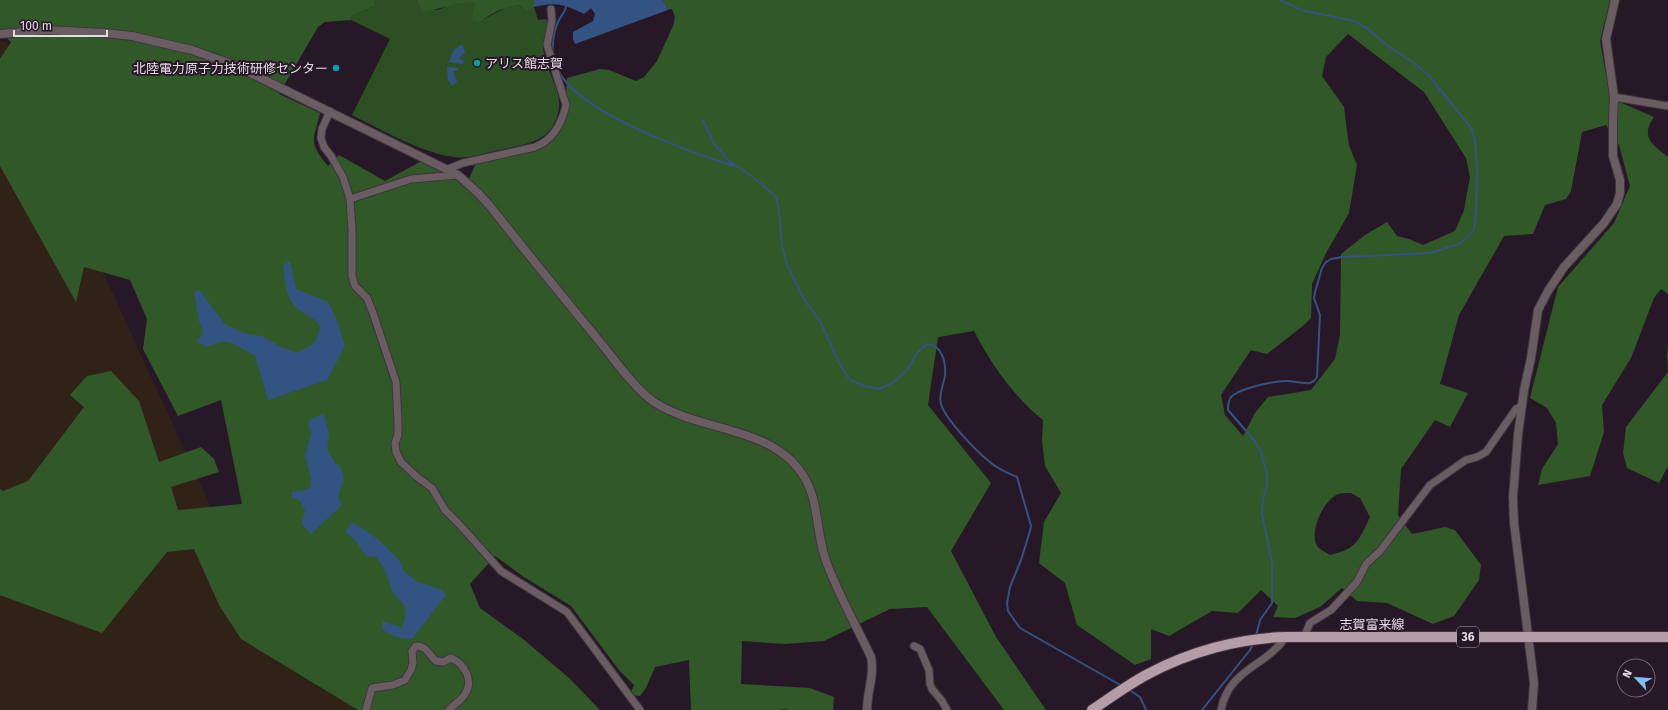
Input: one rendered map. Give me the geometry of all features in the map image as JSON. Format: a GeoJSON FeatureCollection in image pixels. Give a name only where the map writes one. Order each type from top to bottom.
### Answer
{"type":"FeatureCollection","features":[{"type":"Feature","properties":{"kind":"main road","name":"志賀富来線"},"geometry":{"type":"LineString","coordinates":[[1092,710],[1149,674],[1176,661],[1198,653],[1251,639],[1286,637],[1668,637]]}},
{"type":"Feature","properties":{"kind":"street"},"geometry":{"type":"LineString","coordinates":[[1532,710],[1534,683],[1514,523],[1513,497],[1522,406],[1538,310],[1548,291],[1564,267],[1604,223],[1617,204],[1620,193],[1620,180],[1613,156],[1614,97],[1606,39],[1615,0]]}},
{"type":"Feature","properties":{"kind":"street"},"geometry":{"type":"LineString","coordinates":[[448,169],[463,163],[535,147],[542,144],[555,132],[566,105],[547,45],[552,20],[551,9]]}},
{"type":"Feature","properties":{"kind":"street"},"geometry":{"type":"LineString","coordinates":[[0,34],[46,30],[105,33],[132,36],[192,50],[234,65],[458,175],[490,206],[560,295],[644,394],[658,404],[683,416],[755,439],[772,446],[797,466],[810,487],[816,505],[821,543],[827,562],[844,603],[871,657],[873,664],[867,698],[867,710]]}},
{"type":"Feature","properties":{"kind":"street"},"geometry":{"type":"LineString","coordinates":[[1614,97],[1668,106]]}},
{"type":"Feature","properties":{"kind":"street"},"geometry":{"type":"LineString","coordinates":[[330,111],[322,129],[321,138],[324,147],[343,177],[350,199],[352,276],[355,286],[367,298],[396,382],[398,435],[395,443],[396,452],[401,462],[417,477],[432,488],[445,510],[501,571],[567,612],[640,710]]}},
{"type":"Feature","properties":{"kind":"street"},"geometry":{"type":"LineString","coordinates":[[350,199],[411,179],[458,175]]}},
{"type":"Feature","properties":{"kind":"street"},"geometry":{"type":"LineString","coordinates":[[1304,637],[1310,623],[1330,610],[1357,582],[1366,564],[1380,551],[1430,485],[1466,460],[1482,456],[1490,447],[1516,408],[1522,406]]}},
{"type":"Feature","properties":{"kind":"street"},"geometry":{"type":"LineString","coordinates":[[1220,710],[1223,698],[1237,678],[1276,650],[1286,637]]}},
{"type":"Feature","properties":{"kind":"street"},"geometry":{"type":"LineString","coordinates":[[366,710],[372,688],[393,685],[405,680],[414,663],[412,651],[416,646],[421,646],[426,649],[436,661],[443,662],[451,658],[462,666],[468,676],[468,689],[465,695],[449,710]]}},
{"type":"Feature","properties":{"kind":"street"},"geometry":{"type":"LineString","coordinates":[[914,646],[920,649],[929,670],[932,689],[947,710]]}},
{"type":"Feature","properties":{"kind":"shaded area"},"geometry":{"type":"Polygon","coordinates":[[[0,42],[8,42],[7,63],[258,610],[392,710],[0,710],[0,42]]]}},
{"type":"Feature","properties":{"kind":"green space"},"geometry":{"type":"Polygon","coordinates":[[[0,0],[376,0],[374,6],[352,16],[351,20],[325,22],[318,27],[279,94],[320,113],[314,141],[317,151],[328,166],[339,155],[385,181],[425,159],[468,181],[476,163],[544,147],[552,141],[565,115],[567,78],[600,69],[609,70],[636,81],[644,77],[657,61],[673,26],[675,17],[672,9],[668,10],[663,0],[1610,0],[1600,41],[1610,98],[1654,117],[1648,130],[1648,135],[1653,144],[1668,157],[1668,294],[1661,289],[1654,298],[1631,358],[1602,405],[1604,432],[1590,476],[1538,485],[1542,469],[1558,444],[1556,423],[1547,408],[1530,398],[1558,287],[1614,223],[1630,186],[1619,145],[1606,125],[1582,132],[1571,191],[1566,199],[1545,205],[1533,234],[1504,236],[1459,315],[1440,384],[1468,393],[1450,427],[1435,420],[1401,469],[1398,515],[1412,534],[1445,527],[1455,530],[1481,565],[1479,580],[1454,616],[1433,624],[1387,603],[1357,601],[1342,588],[1320,607],[1295,618],[1273,617],[1278,606],[1261,590],[1238,613],[1212,611],[1169,636],[1151,629],[1151,659],[1135,665],[1077,625],[1065,583],[1039,563],[1044,522],[1061,493],[1045,466],[1042,440],[1043,420],[1022,401],[1004,379],[988,356],[974,331],[938,337],[928,405],[991,483],[951,551],[996,637],[1046,710],[1004,710],[927,607],[890,609],[824,641],[785,644],[742,641],[741,684],[810,688],[834,697],[833,710],[691,710],[689,660],[655,667],[646,688],[640,696],[630,695],[634,685],[619,670],[571,606],[524,577],[495,556],[470,584],[480,608],[523,639],[569,678],[600,710],[358,710],[241,639],[219,605],[194,549],[167,552],[102,633],[0,595],[0,489],[3,491],[28,481],[84,407],[70,395],[87,376],[111,371],[139,401],[159,462],[201,447],[214,459],[219,472],[171,487],[178,510],[242,504],[221,400],[178,416],[143,349],[147,319],[130,280],[84,267],[76,302],[0,166],[0,59],[11,42],[0,31],[0,0]],[[1348,34],[1326,57],[1322,76],[1344,107],[1349,146],[1357,165],[1349,213],[1326,253],[1312,284],[1311,318],[1267,354],[1251,350],[1221,395],[1225,415],[1243,436],[1255,413],[1268,397],[1311,390],[1335,359],[1340,335],[1341,254],[1365,235],[1387,222],[1397,236],[1423,245],[1455,231],[1464,210],[1470,177],[1466,158],[1424,92],[1348,34]],[[1351,493],[1338,494],[1332,498],[1327,503],[1316,525],[1315,540],[1317,546],[1330,555],[1339,553],[1352,546],[1360,538],[1370,517],[1360,498],[1351,493]]]}},
{"type":"Feature","properties":{"kind":"green space"},"geometry":{"type":"Polygon","coordinates":[[[376,0],[417,0],[420,8],[438,10],[449,5],[465,2],[475,3],[484,19],[509,6],[521,5],[526,12],[534,7],[538,20],[546,19],[547,22],[543,50],[548,69],[557,91],[559,102],[556,119],[551,128],[544,135],[526,144],[474,156],[453,157],[414,145],[388,134],[352,115],[390,39],[351,20],[352,16],[374,6],[376,0]]]}},
{"type":"Feature","properties":{"kind":"green space"},"geometry":{"type":"Polygon","coordinates":[[[417,0],[534,0],[534,7],[526,12],[521,5],[504,8],[479,22],[472,20],[475,3],[455,4],[423,12],[417,0]]]}},
{"type":"Feature","properties":{"kind":"green space"},"geometry":{"type":"Polygon","coordinates":[[[1668,343],[1668,372],[1667,356],[1668,343]]]}},
{"type":"Feature","properties":{"kind":"green space"},"geometry":{"type":"Polygon","coordinates":[[[1668,372],[1668,466],[1659,483],[1627,468],[1623,453],[1626,427],[1668,372]]]}},
{"type":"Feature","properties":{"kind":"water"},"geometry":{"type":"Polygon","coordinates":[[[534,0],[663,0],[668,10],[575,44],[573,32],[593,21],[595,14],[591,8],[584,14],[565,6],[554,4],[534,7],[534,0]]]}},
{"type":"Feature","properties":{"kind":"water"},"geometry":{"type":"Polygon","coordinates":[[[462,44],[465,52],[459,58],[464,61],[463,64],[449,62],[454,50],[462,44]]]}},
{"type":"Feature","properties":{"kind":"water"},"geometry":{"type":"Polygon","coordinates":[[[447,67],[458,68],[458,70],[453,71],[457,82],[452,86],[448,80],[447,67]]]}},
{"type":"Feature","properties":{"kind":"water"},"geometry":{"type":"Polygon","coordinates":[[[290,261],[296,289],[328,302],[338,323],[345,346],[327,380],[268,400],[255,356],[232,343],[223,341],[207,347],[197,342],[203,332],[199,321],[194,292],[199,290],[225,324],[243,333],[262,336],[281,347],[297,353],[313,343],[317,337],[320,326],[292,303],[286,287],[283,265],[290,261]]]}},
{"type":"Feature","properties":{"kind":"water"},"geometry":{"type":"Polygon","coordinates":[[[324,413],[329,434],[327,449],[335,463],[340,466],[344,477],[338,497],[342,505],[311,534],[302,524],[305,509],[300,501],[292,497],[292,492],[310,488],[311,478],[305,456],[311,434],[308,421],[324,413]]]}},
{"type":"Feature","properties":{"kind":"water"},"geometry":{"type":"Polygon","coordinates":[[[352,522],[378,539],[399,560],[404,571],[416,581],[442,590],[446,595],[412,639],[396,637],[382,629],[383,621],[402,628],[406,614],[404,605],[391,590],[384,568],[376,557],[366,556],[355,540],[345,532],[352,522]]]}},
{"type":"Feature","properties":{"kind":"waterway"},"geometry":{"type":"LineString","coordinates":[[553,55],[553,41],[557,24],[565,9],[567,0]]}},
{"type":"Feature","properties":{"kind":"waterway"},"geometry":{"type":"LineString","coordinates":[[1256,636],[1260,620],[1272,603],[1272,563],[1262,514],[1263,499],[1267,485],[1267,475],[1261,452],[1254,440],[1228,410],[1230,399],[1232,396],[1243,390],[1266,384],[1280,381],[1310,383],[1316,379],[1320,315],[1314,298],[1322,268],[1326,262],[1331,259],[1343,257],[1431,253],[1459,244],[1469,236],[1474,229],[1476,215],[1477,171],[1475,141],[1472,129],[1429,76],[1414,63],[1385,44],[1367,28],[1354,21],[1301,10],[1280,0]]}},
{"type":"Feature","properties":{"kind":"waterway"},"geometry":{"type":"LineString","coordinates":[[559,72],[571,87],[590,102],[612,116],[664,141],[734,166]]}},
{"type":"Feature","properties":{"kind":"waterway"},"geometry":{"type":"LineString","coordinates":[[703,120],[714,144],[729,161],[753,177],[776,197],[779,210],[782,246],[787,265],[805,301],[820,321],[840,365],[850,380],[864,386],[880,389],[895,381],[908,369],[917,353],[927,344],[936,347],[940,351],[945,365],[940,397],[944,410],[962,435],[984,457],[999,469],[1017,477],[1031,526],[1021,560],[1010,587],[1007,603],[1008,611],[1020,628],[1122,686]]}},
{"type":"Feature","properties":{"kind":"waterway"},"geometry":{"type":"LineString","coordinates":[[1202,710],[1250,650],[1253,644]]}},
{"type":"Feature","properties":{"kind":"waterway"},"geometry":{"type":"LineString","coordinates":[[1128,689],[1140,697],[1146,710]]}},
{"type":"Feature","properties":{"kind":"place","name":"アリス館志賀"},"geometry":{"type":"Point","coordinates":[477,63]}},
{"type":"Feature","properties":{"kind":"place","name":"北陸電力原子力技術研修センター"},"geometry":{"type":"Point","coordinates":[336,68]}}]}
